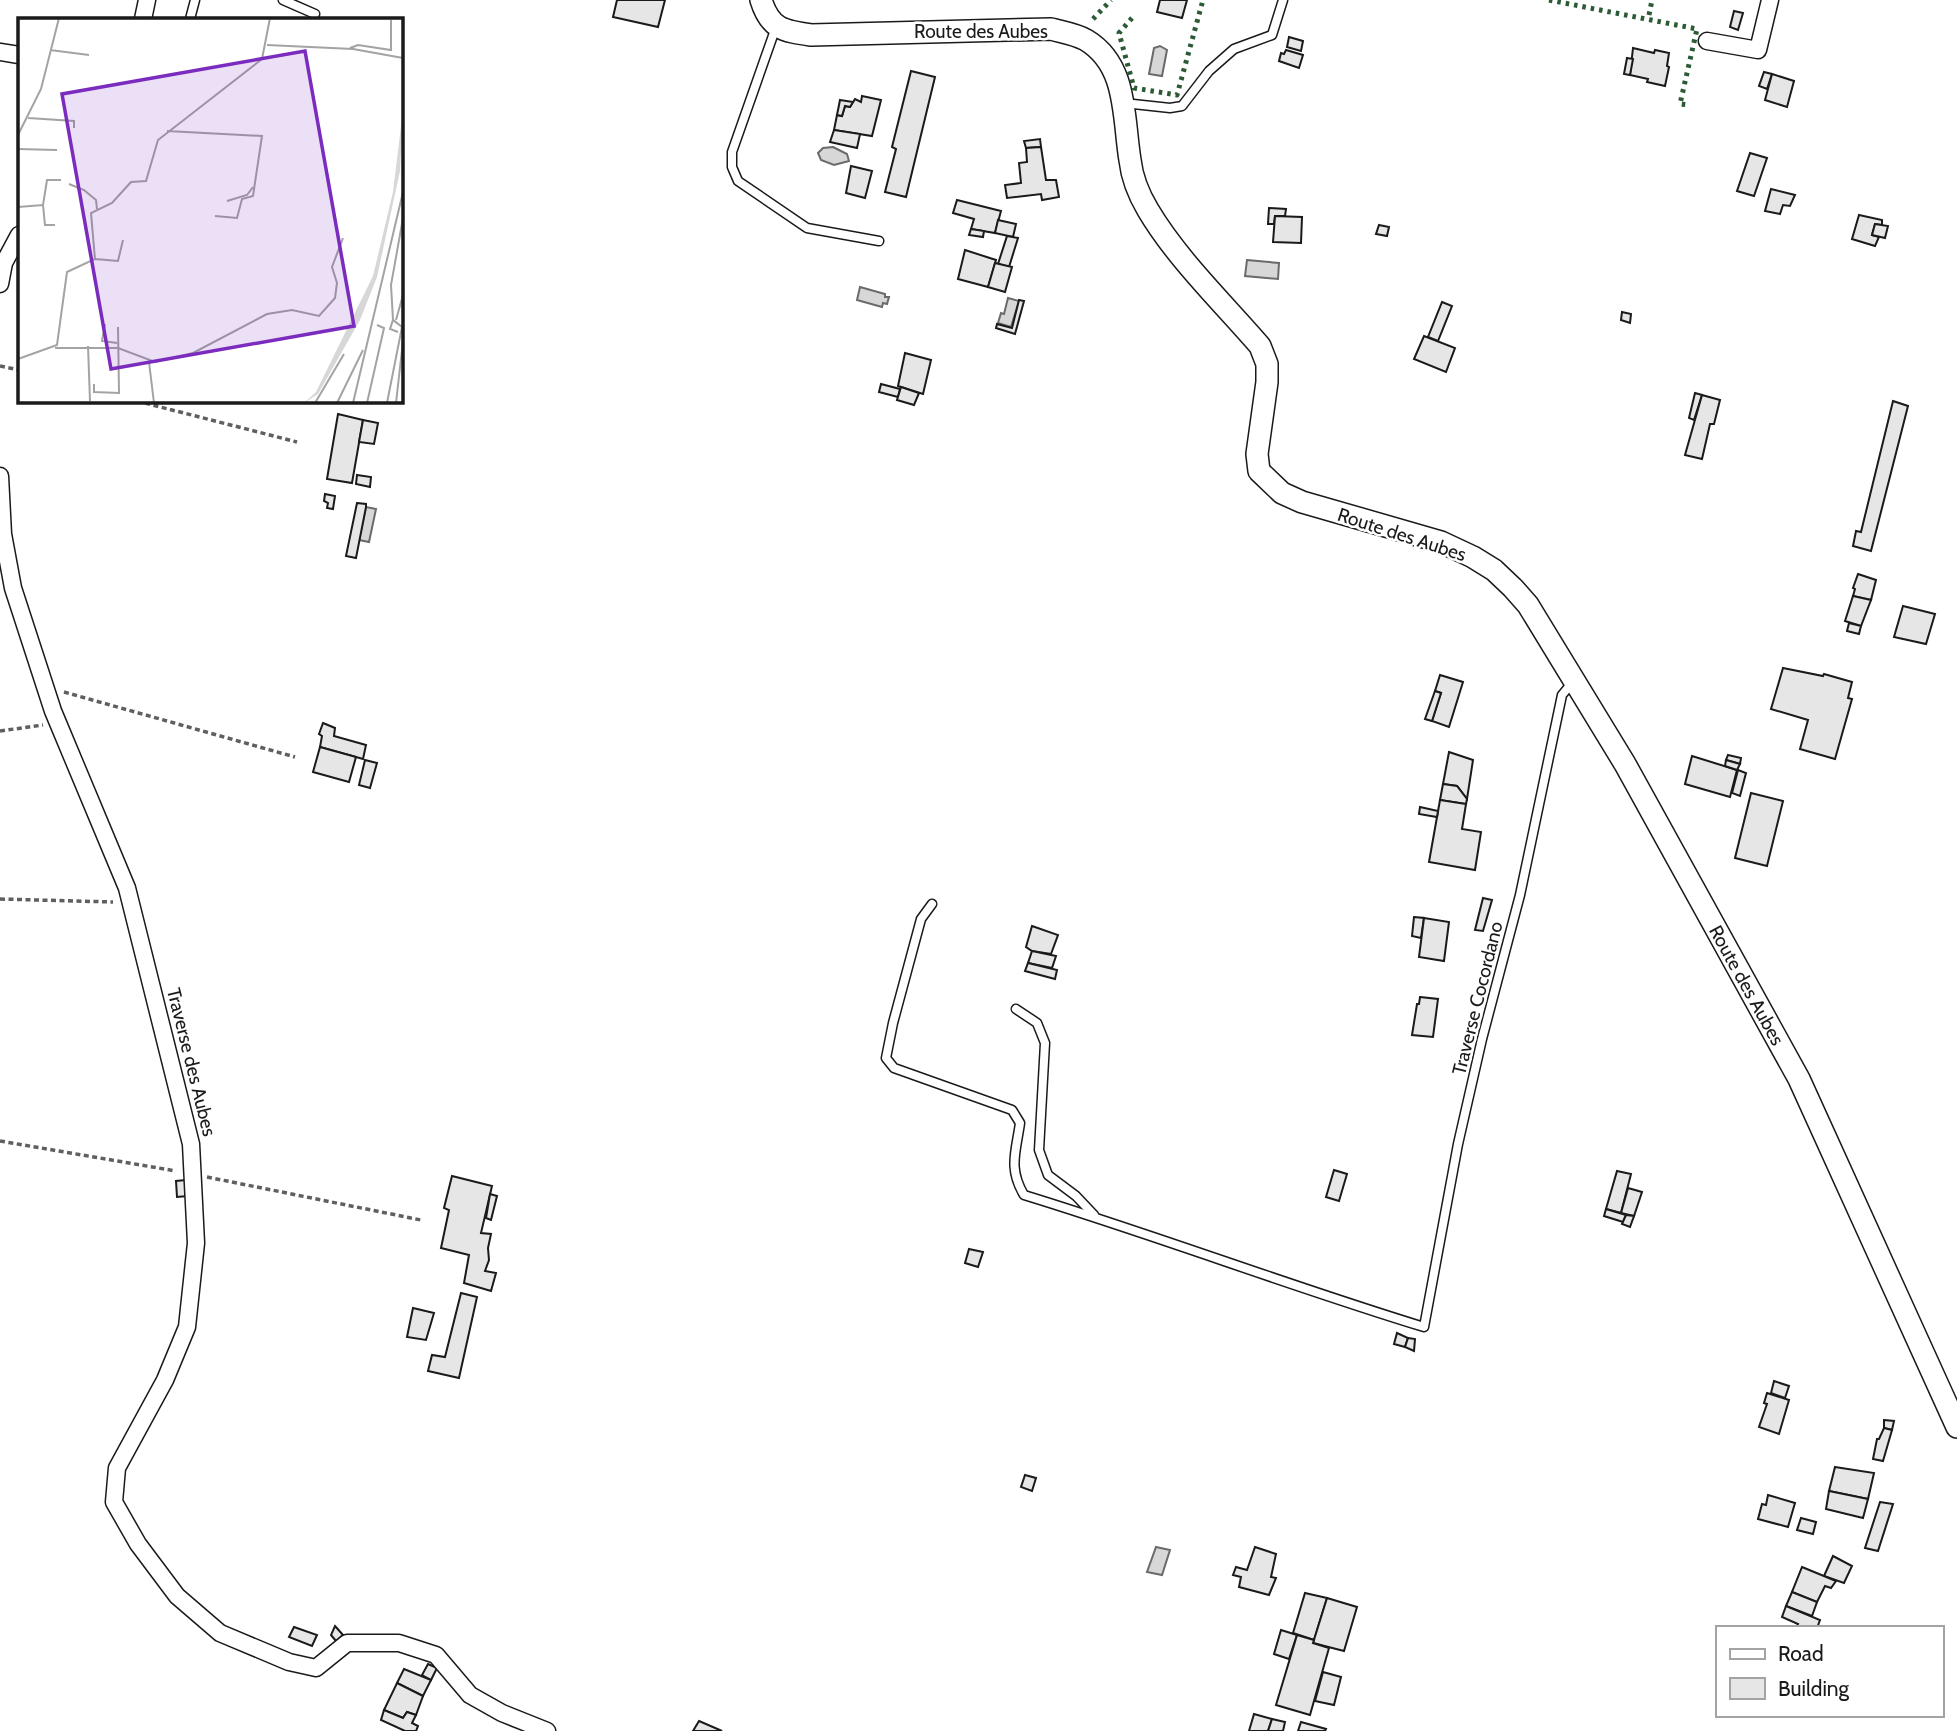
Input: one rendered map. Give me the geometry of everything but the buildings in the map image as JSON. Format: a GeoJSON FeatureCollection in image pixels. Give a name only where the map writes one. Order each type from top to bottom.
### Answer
{"type":"FeatureCollection","features":[{"type":"Feature","properties":{"kind":"street"},"geometry":{"type":"LineString","coordinates":[[143,18],[146,0]]}},
{"type":"Feature","properties":{"kind":"street"},"geometry":{"type":"LineString","coordinates":[[761,0],[766,16],[776,26]]}},
{"type":"Feature","properties":{"kind":"street"},"geometry":{"type":"LineString","coordinates":[[1707,41],[1758,50],[1770,0]]}},
{"type":"Feature","properties":{"kind":"street","name":"Route des Aubes"},"geometry":{"type":"LineString","coordinates":[[776,26],[789,32],[811,35],[1051,29],[1085,39],[1104,54],[1118,79],[1124,103],[1130,162],[1136,187],[1148,210],[1168,240],[1260,345],[1268,364],[1257,454],[1259,471],[1282,493],[1302,502],[1441,542],[1473,557],[1494,570],[1528,605],[1625,765],[1799,1079],[1957,1427]]}},
{"type":"Feature","properties":{"kind":"street"},"geometry":{"type":"LineString","coordinates":[[0,52],[18,55]]}},
{"type":"Feature","properties":{"kind":"street"},"geometry":{"type":"LineString","coordinates":[[1,275],[4,263],[18,237]]}},
{"type":"Feature","properties":{"kind":"street","name":"Traverse des Aubes"},"geometry":{"type":"LineString","coordinates":[[0,476],[3,534],[13,588],[58,723],[127,888],[191,1144],[196,1243],[187,1327],[165,1380],[117,1468],[114,1502],[138,1544],[177,1596],[220,1633],[289,1662],[316,1668],[347,1643],[399,1643],[436,1655],[470,1695],[502,1713],[547,1731]]}},
{"type":"Feature","properties":{"kind":"lane"},"geometry":{"type":"LineString","coordinates":[[190,18],[195,0]]}},
{"type":"Feature","properties":{"kind":"lane"},"geometry":{"type":"LineString","coordinates":[[283,0],[315,13]]}},
{"type":"Feature","properties":{"kind":"lane"},"geometry":{"type":"LineString","coordinates":[[1124,103],[1170,108],[1182,106],[1209,71],[1234,49],[1272,34],[1283,0]]}},
{"type":"Feature","properties":{"kind":"lane"},"geometry":{"type":"LineString","coordinates":[[776,26],[732,152],[732,167],[738,181],[807,229],[879,241]]}},
{"type":"Feature","properties":{"kind":"lane","name":"Traverse Cocordano"},"geometry":{"type":"LineString","coordinates":[[1096,1217],[1424,1327],[1458,1144],[1520,895],[1562,695],[1574,681]]}},
{"type":"Feature","properties":{"kind":"lane"},"geometry":{"type":"LineString","coordinates":[[932,905],[921,919],[886,1058],[894,1068],[1012,1110],[1020,1123],[1014,1165],[1015,1181],[1024,1195],[1096,1217]]}},
{"type":"Feature","properties":{"kind":"lane"},"geometry":{"type":"LineString","coordinates":[[1016,1009],[1037,1023],[1045,1042],[1039,1150],[1048,1175],[1076,1196],[1096,1217]]}},
{"type":"Feature","properties":{"kind":"path"},"geometry":{"type":"LineString","coordinates":[[0,366],[18,370]]}},
{"type":"Feature","properties":{"kind":"path"},"geometry":{"type":"LineString","coordinates":[[141,402],[297,442]]}},
{"type":"Feature","properties":{"kind":"path"},"geometry":{"type":"LineString","coordinates":[[46,687],[295,757]]}},
{"type":"Feature","properties":{"kind":"path"},"geometry":{"type":"LineString","coordinates":[[0,731],[58,723]]}},
{"type":"Feature","properties":{"kind":"path"},"geometry":{"type":"LineString","coordinates":[[0,899],[130,903]]}},
{"type":"Feature","properties":{"kind":"path"},"geometry":{"type":"LineString","coordinates":[[0,1141],[193,1174],[421,1220]]}},
{"type":"Feature","properties":{"kind":"shaded area"},"geometry":{"type":"Polygon","coordinates":[[[1160,46],[1167,50],[1162,76],[1149,74],[1154,48],[1160,46]]]}},
{"type":"Feature","properties":{"kind":"shaded area"},"geometry":{"type":"Polygon","coordinates":[[[833,147],[847,154],[849,161],[834,165],[821,160],[818,153],[823,148],[833,147]]]}},
{"type":"Feature","properties":{"kind":"shaded area"},"geometry":{"type":"Polygon","coordinates":[[[1247,260],[1279,263],[1278,279],[1245,276],[1247,260]]]}},
{"type":"Feature","properties":{"kind":"shaded area"},"geometry":{"type":"Polygon","coordinates":[[[860,287],[885,294],[885,297],[889,297],[887,304],[883,303],[882,307],[857,300],[860,287]]]}},
{"type":"Feature","properties":{"kind":"shaded area"},"geometry":{"type":"Polygon","coordinates":[[[1008,298],[1019,301],[1011,327],[998,323],[1001,313],[1004,314],[1008,298]]]}},
{"type":"Feature","properties":{"kind":"shaded area"},"geometry":{"type":"Polygon","coordinates":[[[366,507],[376,509],[369,542],[359,540],[366,507]]]}},
{"type":"Feature","properties":{"kind":"shaded area"},"geometry":{"type":"Polygon","coordinates":[[[1156,1547],[1170,1550],[1162,1575],[1147,1572],[1156,1547]]]}},
{"type":"Feature","properties":{"kind":"hedge"},"geometry":{"type":"LineString","coordinates":[[1093,19],[1111,0]]}},
{"type":"Feature","properties":{"kind":"hedge"},"geometry":{"type":"LineString","coordinates":[[1132,18],[1119,33],[1134,88],[1177,95],[1203,0]]}},
{"type":"Feature","properties":{"kind":"hedge"},"geometry":{"type":"LineString","coordinates":[[1549,0],[1697,29],[1680,104],[1689,105]]}},
{"type":"Feature","properties":{"kind":"hedge"},"geometry":{"type":"LineString","coordinates":[[1649,15],[1652,0]]}}]}
